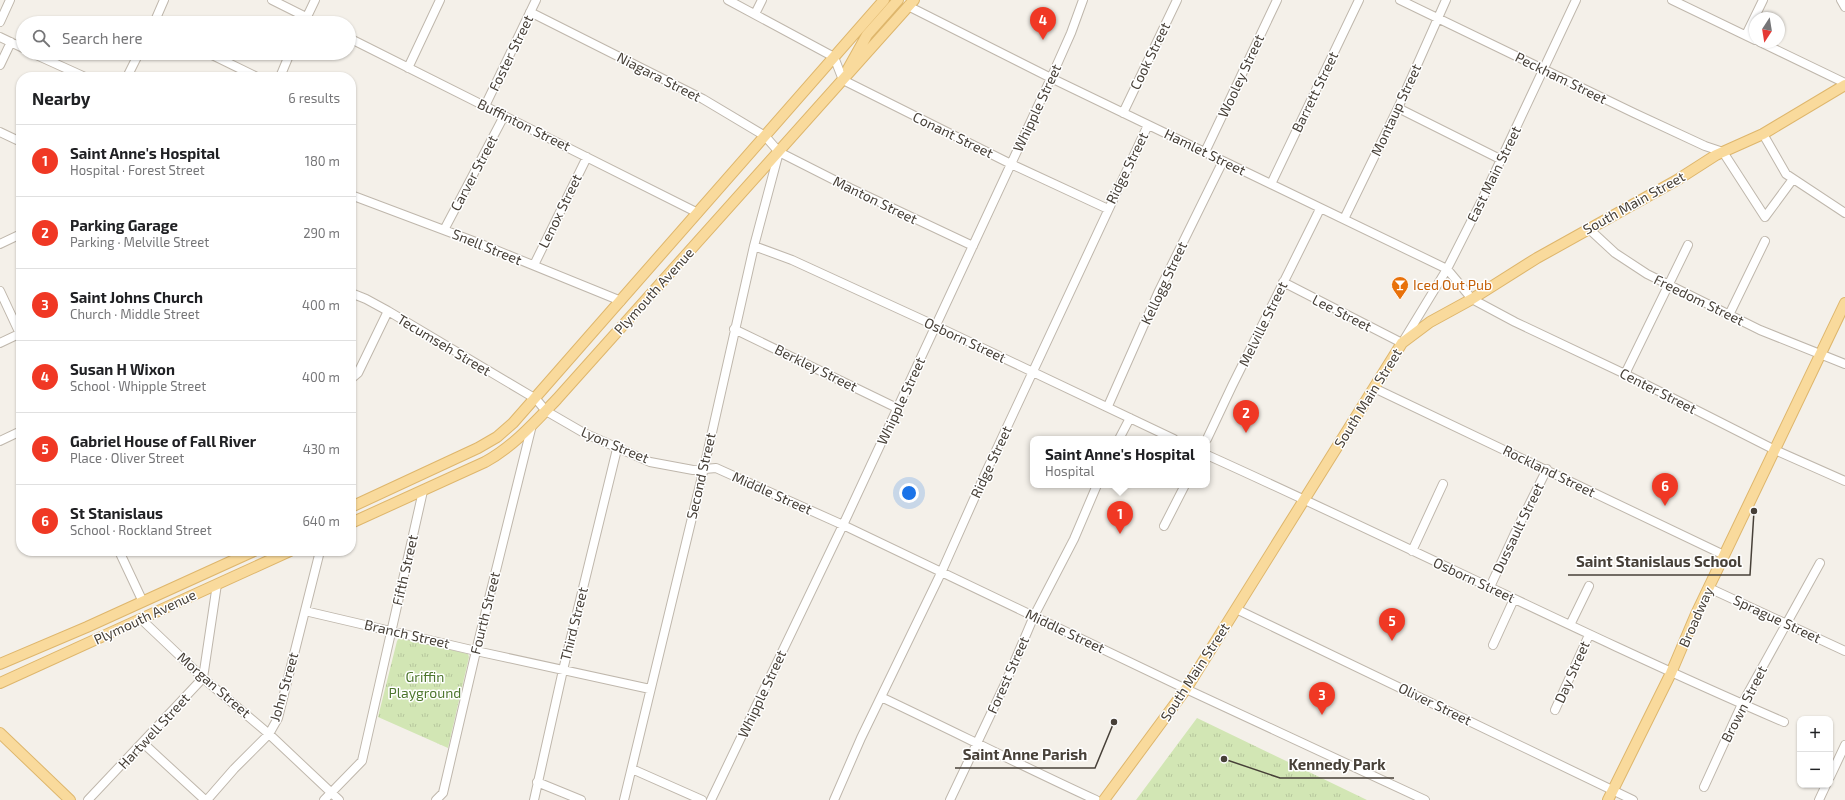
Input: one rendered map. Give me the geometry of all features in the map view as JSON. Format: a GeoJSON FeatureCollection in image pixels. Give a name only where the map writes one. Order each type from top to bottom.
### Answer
{"type":"FeatureCollection","features":[{"type":"Feature","properties":{"kind":"main road","name":"Plymouth Avenue"},"geometry":{"type":"LineString","coordinates":[[356,505],[485,445],[508,428],[536,399],[884,0]]}},
{"type":"Feature","properties":{"kind":"main road"},"geometry":{"type":"LineString","coordinates":[[843,80],[864,39],[898,0]]}},
{"type":"Feature","properties":{"kind":"main road","name":"Plymouth Avenue"},"geometry":{"type":"LineString","coordinates":[[356,521],[493,458],[513,444],[546,411],[911,3]]}},
{"type":"Feature","properties":{"kind":"main road","name":"South Main Street"},"geometry":{"type":"LineString","coordinates":[[1104,800],[1186,689],[1402,343],[1430,322],[1472,299],[1588,228],[1723,152],[1763,134],[1845,84]]}},
{"type":"Feature","properties":{"kind":"main road","name":"Broadway"},"geometry":{"type":"LineString","coordinates":[[1608,800],[1671,673],[1724,555],[1845,303]]}},
{"type":"Feature","properties":{"kind":"main road","name":"Plymouth Avenue"},"geometry":{"type":"LineString","coordinates":[[0,664],[143,602],[243,556]]}},
{"type":"Feature","properties":{"kind":"main road","name":"Plymouth Avenue"},"geometry":{"type":"LineString","coordinates":[[0,683],[279,556]]}},
{"type":"Feature","properties":{"kind":"main road"},"geometry":{"type":"LineString","coordinates":[[0,733],[70,800]]}},
{"type":"Feature","properties":{"kind":"street"},"geometry":{"type":"LineString","coordinates":[[0,22],[10,0]]}},
{"type":"Feature","properties":{"kind":"street"},"geometry":{"type":"LineString","coordinates":[[157,16],[164,0]]}},
{"type":"Feature","properties":{"kind":"street"},"geometry":{"type":"LineString","coordinates":[[272,0],[298,16]]}},
{"type":"Feature","properties":{"kind":"street"},"geometry":{"type":"LineString","coordinates":[[307,16],[315,0]]}},
{"type":"Feature","properties":{"kind":"street"},"geometry":{"type":"LineString","coordinates":[[408,68],[440,0]]}},
{"type":"Feature","properties":{"kind":"street","name":"Foster Street"},"geometry":{"type":"LineString","coordinates":[[485,106],[536,0]]}},
{"type":"Feature","properties":{"kind":"street"},"geometry":{"type":"LineString","coordinates":[[728,0],[834,57],[843,80]]}},
{"type":"Feature","properties":{"kind":"street"},"geometry":{"type":"LineString","coordinates":[[755,14],[762,0]]}},
{"type":"Feature","properties":{"kind":"street","name":"Whipple Street"},"geometry":{"type":"LineString","coordinates":[[712,800],[844,525],[1072,33],[1083,0]]}},
{"type":"Feature","properties":{"kind":"street","name":"Cook Street"},"geometry":{"type":"LineString","coordinates":[[1123,113],[1177,0]]}},
{"type":"Feature","properties":{"kind":"street","name":"Wooley Street"},"geometry":{"type":"LineString","coordinates":[[1205,152],[1277,0]]}},
{"type":"Feature","properties":{"kind":"street","name":"Barrett Street"},"geometry":{"type":"LineString","coordinates":[[1271,184],[1360,0]]}},
{"type":"Feature","properties":{"kind":"street","name":"Peckham Street"},"geometry":{"type":"LineString","coordinates":[[1400,0],[1705,146],[1723,152]]}},
{"type":"Feature","properties":{"kind":"street","name":"Montaup Street"},"geometry":{"type":"LineString","coordinates":[[1344,219],[1398,108],[1446,0]]}},
{"type":"Feature","properties":{"kind":"street","name":"East Main Street"},"geometry":{"type":"LineString","coordinates":[[1402,343],[1447,269],[1544,70],[1576,0]]}},
{"type":"Feature","properties":{"kind":"street"},"geometry":{"type":"LineString","coordinates":[[1672,0],[1686,3],[1749,37]]}},
{"type":"Feature","properties":{"kind":"street"},"geometry":{"type":"LineString","coordinates":[[1746,36],[1763,0]]}},
{"type":"Feature","properties":{"kind":"street"},"geometry":{"type":"LineString","coordinates":[[1841,0],[1845,7]]}},
{"type":"Feature","properties":{"kind":"street","name":"Hamlet Street"},"geometry":{"type":"LineString","coordinates":[[911,3],[1051,78],[1447,269],[1472,299]]}},
{"type":"Feature","properties":{"kind":"street","name":"Niagara Street"},"geometry":{"type":"LineString","coordinates":[[530,12],[703,99],[765,136],[779,152]]}},
{"type":"Feature","properties":{"kind":"street"},"geometry":{"type":"LineString","coordinates":[[0,37],[16,44]]}},
{"type":"Feature","properties":{"kind":"street"},"geometry":{"type":"LineString","coordinates":[[0,65],[11,42]]}},
{"type":"Feature","properties":{"kind":"street","name":"Buffinton Street"},"geometry":{"type":"LineString","coordinates":[[356,42],[698,212]]}},
{"type":"Feature","properties":{"kind":"street"},"geometry":{"type":"LineString","coordinates":[[1772,48],[1845,84]]}},
{"type":"Feature","properties":{"kind":"street"},"geometry":{"type":"LineString","coordinates":[[47,60],[74,72]]}},
{"type":"Feature","properties":{"kind":"street"},"geometry":{"type":"LineString","coordinates":[[130,72],[136,60]]}},
{"type":"Feature","properties":{"kind":"street"},"geometry":{"type":"LineString","coordinates":[[222,60],[247,72]]}},
{"type":"Feature","properties":{"kind":"street"},"geometry":{"type":"LineString","coordinates":[[282,72],[287,60]]}},
{"type":"Feature","properties":{"kind":"street","name":"Conant Street"},"geometry":{"type":"LineString","coordinates":[[843,80],[1011,164],[1108,209]]}},
{"type":"Feature","properties":{"kind":"street"},"geometry":{"type":"LineString","coordinates":[[1398,108],[1500,159]]}},
{"type":"Feature","properties":{"kind":"street","name":"Carver Street"},"geometry":{"type":"LineString","coordinates":[[444,230],[504,116]]}},
{"type":"Feature","properties":{"kind":"street","name":"Ridge Street"},"geometry":{"type":"LineString","coordinates":[[834,800],[861,738],[941,573],[1148,125]]}},
{"type":"Feature","properties":{"kind":"street"},"geometry":{"type":"LineString","coordinates":[[0,132],[16,140]]}},
{"type":"Feature","properties":{"kind":"street"},"geometry":{"type":"LineString","coordinates":[[1763,134],[1786,174],[1845,213]]}},
{"type":"Feature","properties":{"kind":"street","name":"Second Street"},"geometry":{"type":"LineString","coordinates":[[624,800],[704,468],[734,329],[779,152]]}},
{"type":"Feature","properties":{"kind":"street","name":"Manton Street"},"geometry":{"type":"LineString","coordinates":[[779,152],[850,188],[973,246]]}},
{"type":"Feature","properties":{"kind":"street"},"geometry":{"type":"LineString","coordinates":[[1723,152],[1765,217],[1793,179]]}},
{"type":"Feature","properties":{"kind":"street","name":"Lenox Street"},"geometry":{"type":"LineString","coordinates":[[534,265],[587,157]]}},
{"type":"Feature","properties":{"kind":"street","name":"Kellogg Street"},"geometry":{"type":"LineString","coordinates":[[1108,406],[1158,292],[1223,161]]}},
{"type":"Feature","properties":{"kind":"street","name":"Snell Street"},"geometry":{"type":"LineString","coordinates":[[356,197],[534,265],[621,301]]}},
{"type":"Feature","properties":{"kind":"street","name":"Melville Street"},"geometry":{"type":"LineString","coordinates":[[1208,436],[1320,209]]}},
{"type":"Feature","properties":{"kind":"street","name":"Freedom Street"},"geometry":{"type":"LineString","coordinates":[[1588,228],[1615,253],[1632,266],[1760,330],[1845,364]]}},
{"type":"Feature","properties":{"kind":"street"},"geometry":{"type":"LineString","coordinates":[[0,244],[16,236]]}},
{"type":"Feature","properties":{"kind":"street"},"geometry":{"type":"LineString","coordinates":[[1729,315],[1765,241]]}},
{"type":"Feature","properties":{"kind":"street"},"geometry":{"type":"LineString","coordinates":[[1625,374],[1688,245]]}},
{"type":"Feature","properties":{"kind":"street","name":"Osborn Street"},"geometry":{"type":"LineString","coordinates":[[754,246],[792,260],[936,326],[1108,406],[1168,436]]}},
{"type":"Feature","properties":{"kind":"street","name":"Lee Street"},"geometry":{"type":"LineString","coordinates":[[1283,282],[1402,343]]}},
{"type":"Feature","properties":{"kind":"street"},"geometry":{"type":"LineString","coordinates":[[0,291],[16,325]]}},
{"type":"Feature","properties":{"kind":"street","name":"Tecumseh Street"},"geometry":{"type":"LineString","coordinates":[[356,295],[388,311],[536,399]]}},
{"type":"Feature","properties":{"kind":"street","name":"Center Street"},"geometry":{"type":"LineString","coordinates":[[1472,299],[1515,322],[1625,374],[1775,450],[1845,481]]}},
{"type":"Feature","properties":{"kind":"street"},"geometry":{"type":"LineString","coordinates":[[356,375],[388,311]]}},
{"type":"Feature","properties":{"kind":"street","name":"Berkley Street"},"geometry":{"type":"LineString","coordinates":[[734,329],[897,408]]}},
{"type":"Feature","properties":{"kind":"street"},"geometry":{"type":"LineString","coordinates":[[0,343],[16,337]]}},
{"type":"Feature","properties":{"kind":"street","name":"Rockland Street"},"geometry":{"type":"LineString","coordinates":[[1374,388],[1547,469],[1724,555]]}},
{"type":"Feature","properties":{"kind":"street","name":"Lyon Street"},"geometry":{"type":"LineString","coordinates":[[536,399],[546,411],[584,433],[617,449],[650,462],[693,470],[704,468]]}},
{"type":"Feature","properties":{"kind":"street"},"geometry":{"type":"LineString","coordinates":[[1121,436],[1130,418]]}},
{"type":"Feature","properties":{"kind":"street","name":"Fourth Street"},"geometry":{"type":"LineString","coordinates":[[436,800],[443,793],[476,651],[532,425]]}},
{"type":"Feature","properties":{"kind":"street"},"geometry":{"type":"LineString","coordinates":[[0,441],[16,434]]}},
{"type":"Feature","properties":{"kind":"street","name":"Third Street"},"geometry":{"type":"LineString","coordinates":[[534,800],[562,670],[617,449]]}},
{"type":"Feature","properties":{"kind":"street","name":"Osborn Street"},"geometry":{"type":"LineString","coordinates":[[1210,456],[1305,499],[1671,673],[1784,722]]}},
{"type":"Feature","properties":{"kind":"street","name":"Middle Street"},"geometry":{"type":"LineString","coordinates":[[704,468],[716,468],[844,525],[941,573],[1186,689],[1425,800]]}},
{"type":"Feature","properties":{"kind":"street","name":"Dussault Street"},"geometry":{"type":"LineString","coordinates":[[1490,587],[1547,469]]}},
{"type":"Feature","properties":{"kind":"street"},"geometry":{"type":"LineString","coordinates":[[1412,551],[1443,484]]}},
{"type":"Feature","properties":{"kind":"street","name":"Forest Street"},"geometry":{"type":"LineString","coordinates":[[950,800],[976,742],[1005,684],[1034,616],[1074,538],[1096,488]]}},
{"type":"Feature","properties":{"kind":"street"},"geometry":{"type":"LineString","coordinates":[[1164,526],[1183,488]]}},
{"type":"Feature","properties":{"kind":"street","name":"Fifth Street"},"geometry":{"type":"LineString","coordinates":[[324,800],[362,761],[423,491]]}},
{"type":"Feature","properties":{"kind":"street"},"geometry":{"type":"LineString","coordinates":[[121,556],[143,602]]}},
{"type":"Feature","properties":{"kind":"street","name":"John Street"},"geometry":{"type":"LineString","coordinates":[[206,800],[269,734],[278,718],[319,556]]}},
{"type":"Feature","properties":{"kind":"street","name":"Brown Street"},"geometry":{"type":"LineString","coordinates":[[1704,787],[1742,704],[1820,563]]}},
{"type":"Feature","properties":{"kind":"street"},"geometry":{"type":"LineString","coordinates":[[203,678],[217,584]]}},
{"type":"Feature","properties":{"kind":"street"},"geometry":{"type":"LineString","coordinates":[[1570,625],[1589,586]]}},
{"type":"Feature","properties":{"kind":"street","name":"Sprague Street"},"geometry":{"type":"LineString","coordinates":[[1709,588],[1845,651]]}},
{"type":"Feature","properties":{"kind":"street"},"geometry":{"type":"LineString","coordinates":[[1493,645],[1514,599]]}},
{"type":"Feature","properties":{"kind":"street","name":"Oliver Street"},"geometry":{"type":"LineString","coordinates":[[1236,609],[1633,800]]}},
{"type":"Feature","properties":{"kind":"street","name":"Branch Street"},"geometry":{"type":"LineString","coordinates":[[306,611],[392,630],[476,651],[650,689]]}},
{"type":"Feature","properties":{"kind":"street","name":"Morgan Street"},"geometry":{"type":"LineString","coordinates":[[141,619],[203,678],[269,734],[340,800]]}},
{"type":"Feature","properties":{"kind":"street","name":"Day Street"},"geometry":{"type":"LineString","coordinates":[[1555,710],[1589,634]]}},
{"type":"Feature","properties":{"kind":"street","name":"Hartwell Street"},"geometry":{"type":"LineString","coordinates":[[88,800],[203,678]]}},
{"type":"Feature","properties":{"kind":"street"},"geometry":{"type":"LineString","coordinates":[[881,697],[1096,800]]}},
{"type":"Feature","properties":{"kind":"street"},"geometry":{"type":"LineString","coordinates":[[143,743],[206,800]]}},
{"type":"Feature","properties":{"kind":"street"},"geometry":{"type":"LineString","coordinates":[[1833,771],[1845,746]]}},
{"type":"Feature","properties":{"kind":"street"},"geometry":{"type":"LineString","coordinates":[[632,769],[702,800]]}},
{"type":"Feature","properties":{"kind":"street"},"geometry":{"type":"LineString","coordinates":[[537,782],[581,800]]}},
{"type":"Feature","properties":{"kind":"street"},"geometry":{"type":"LineString","coordinates":[[1819,800],[1825,788]]}},
{"type":"Feature","properties":{"kind":"green space","name":"Griffin Playground"},"geometry":{"type":"Polygon","coordinates":[[[400,637],[468,654],[469,657],[448,748],[378,717],[397,641],[400,637]]]}},
{"type":"Feature","properties":{"kind":"green space"},"geometry":{"type":"Polygon","coordinates":[[[1197,718],[1367,800],[1136,800],[1197,718]]]}},
{"type":"Feature","properties":{"kind":"place","name":"Susan H Wixon"},"geometry":{"type":"Point","coordinates":[1043,40]}},
{"type":"Feature","properties":{"kind":"place","name":"Iced Out Pub"},"geometry":{"type":"Point","coordinates":[1400,300]}},
{"type":"Feature","properties":{"kind":"place","name":"Parking Garage"},"geometry":{"type":"Point","coordinates":[1246,433]}},
{"type":"Feature","properties":{"kind":"place","name":"St Stanislaus"},"geometry":{"type":"Point","coordinates":[1665,506]}},
{"type":"Feature","properties":{"kind":"place","name":"Saint Stanislaus School"},"geometry":{"type":"Point","coordinates":[1754,511]}},
{"type":"Feature","properties":{"kind":"place","name":"Saint Anne's Hospital"},"geometry":{"type":"Point","coordinates":[1120,534]}},
{"type":"Feature","properties":{"kind":"place","name":"Gabriel House of Fall River"},"geometry":{"type":"Point","coordinates":[1392,641]}},
{"type":"Feature","properties":{"kind":"place","name":"Saint Johns Church"},"geometry":{"type":"Point","coordinates":[1322,715]}},
{"type":"Feature","properties":{"kind":"place","name":"Saint Anne Parish"},"geometry":{"type":"Point","coordinates":[1114,722]}},
{"type":"Feature","properties":{"kind":"place","name":"Kennedy Park"},"geometry":{"type":"Point","coordinates":[1224,759]}}]}
